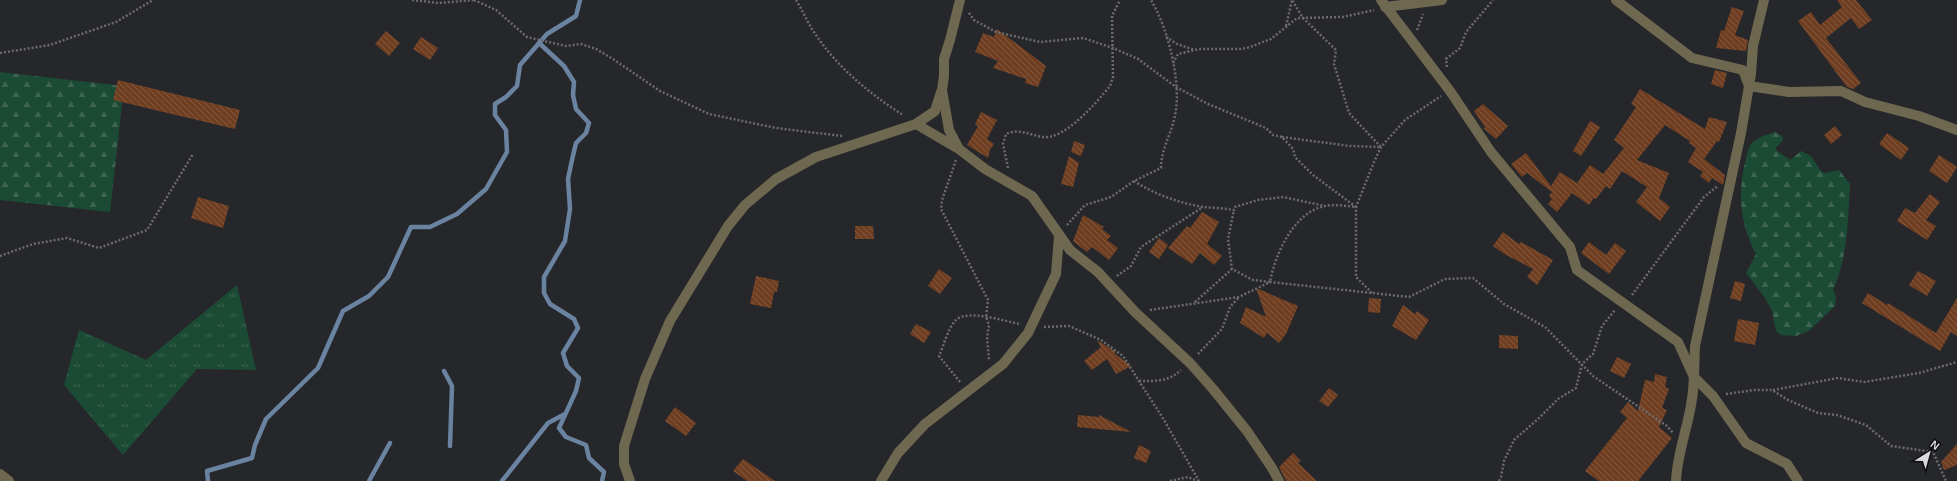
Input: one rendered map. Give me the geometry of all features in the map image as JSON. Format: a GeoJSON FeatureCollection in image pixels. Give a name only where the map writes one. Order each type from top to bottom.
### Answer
{"type":"FeatureCollection","features":[{"type":"Feature","properties":{"kind":"street"},"geometry":{"type":"LineString","coordinates":[[1383,3],[1442,0]]}},
{"type":"Feature","properties":{"kind":"street"},"geometry":{"type":"LineString","coordinates":[[1616,0],[1692,58],[1743,70],[1749,86]]}},
{"type":"Feature","properties":{"kind":"street"},"geometry":{"type":"LineString","coordinates":[[1676,481],[1682,442],[1691,404],[1695,346],[1749,86],[1753,46],[1764,0]]}},
{"type":"Feature","properties":{"kind":"street"},"geometry":{"type":"LineString","coordinates":[[630,481],[624,464],[624,446],[645,379],[670,321],[728,226],[741,210],[776,179],[816,157],[916,124],[935,111],[942,90],[944,59],[960,1]]}},
{"type":"Feature","properties":{"kind":"street"},"geometry":{"type":"LineString","coordinates":[[1383,3],[1450,91],[1490,152],[1570,247],[1577,270],[1678,342],[1694,377],[1713,396],[1746,443],[1787,464],[1798,481]]}},
{"type":"Feature","properties":{"kind":"street"},"geometry":{"type":"LineString","coordinates":[[1749,86],[1789,92],[1841,91],[1865,102],[1919,116],[1957,130]]}},
{"type":"Feature","properties":{"kind":"street"},"geometry":{"type":"LineString","coordinates":[[942,90],[949,130],[959,150]]}},
{"type":"Feature","properties":{"kind":"street"},"geometry":{"type":"LineString","coordinates":[[916,124],[935,134],[985,170],[1032,196],[1070,250],[1087,262],[1135,312],[1190,363],[1247,431],[1279,481]]}},
{"type":"Feature","properties":{"kind":"street"},"geometry":{"type":"LineString","coordinates":[[881,481],[898,453],[925,424],[1003,364],[1028,334],[1056,274],[1059,236]]}},
{"type":"Feature","properties":{"kind":"street"},"geometry":{"type":"LineString","coordinates":[[0,474],[9,481]]}},
{"type":"Feature","properties":{"kind":"path"},"geometry":{"type":"LineString","coordinates":[[0,53],[50,45],[116,22],[153,0]]}},
{"type":"Feature","properties":{"kind":"path"},"geometry":{"type":"LineString","coordinates":[[412,0],[439,3],[474,0],[496,10],[527,37],[566,46],[581,44],[596,49],[660,91],[709,114],[776,128],[845,136]]}},
{"type":"Feature","properties":{"kind":"path"},"geometry":{"type":"LineString","coordinates":[[796,0],[816,35],[847,71],[872,95],[916,124]]}},
{"type":"Feature","properties":{"kind":"path"},"geometry":{"type":"LineString","coordinates":[[1012,184],[1003,144],[1006,134],[1015,130],[1044,137],[1056,136],[1068,128],[1110,86],[1113,76],[1112,16],[1120,0]]}},
{"type":"Feature","properties":{"kind":"path"},"geometry":{"type":"LineString","coordinates":[[1059,236],[1084,205],[1111,197],[1134,181],[1161,168],[1161,157],[1176,114],[1176,87],[1166,37],[1156,8],[1151,0]]}},
{"type":"Feature","properties":{"kind":"path"},"geometry":{"type":"LineString","coordinates":[[1292,0],[1303,18],[1336,50],[1334,64],[1349,114],[1381,147]]}},
{"type":"Feature","properties":{"kind":"path"},"geometry":{"type":"LineString","coordinates":[[1286,27],[1292,0]]}},
{"type":"Feature","properties":{"kind":"path"},"geometry":{"type":"LineString","coordinates":[[1373,293],[1356,277],[1356,207],[1381,147],[1405,120],[1450,91],[1446,59],[1460,48],[1466,32],[1493,0]]}},
{"type":"Feature","properties":{"kind":"path"},"geometry":{"type":"LineString","coordinates":[[960,1],[974,20],[996,32],[1040,42],[1083,38],[1113,48],[1138,59],[1176,87],[1208,104],[1266,128],[1272,134],[1282,137],[1350,146],[1381,147]]}},
{"type":"Feature","properties":{"kind":"path"},"geometry":{"type":"LineString","coordinates":[[1413,44],[1426,2]]}},
{"type":"Feature","properties":{"kind":"path"},"geometry":{"type":"LineString","coordinates":[[1172,64],[1178,54],[1196,50],[1241,49],[1271,39],[1297,18],[1343,17],[1383,3]]}},
{"type":"Feature","properties":{"kind":"path"},"geometry":{"type":"LineString","coordinates":[[1166,37],[1177,44],[1196,50]]}},
{"type":"Feature","properties":{"kind":"path"},"geometry":{"type":"LineString","coordinates":[[1282,137],[1293,149],[1295,157],[1313,175],[1356,207]]}},
{"type":"Feature","properties":{"kind":"path"},"geometry":{"type":"LineString","coordinates":[[959,150],[955,166],[942,200],[941,209],[988,300],[986,317],[989,326],[987,337],[989,375]]}},
{"type":"Feature","properties":{"kind":"path"},"geometry":{"type":"LineString","coordinates":[[0,256],[33,244],[67,238],[99,248],[147,230],[193,154]]}},
{"type":"Feature","properties":{"kind":"path"},"geometry":{"type":"LineString","coordinates":[[1499,481],[1504,461],[1514,440],[1558,399],[1576,388],[1582,364],[1594,354],[1602,326],[1622,302],[1631,295],[1704,197],[1730,175]]}},
{"type":"Feature","properties":{"kind":"path"},"geometry":{"type":"LineString","coordinates":[[1134,181],[1146,189],[1181,201],[1204,207],[1234,210]]}},
{"type":"Feature","properties":{"kind":"path"},"geometry":{"type":"LineString","coordinates":[[1232,269],[1228,239],[1235,207],[1258,200],[1283,197],[1325,206],[1356,207]]}},
{"type":"Feature","properties":{"kind":"path"},"geometry":{"type":"LineString","coordinates":[[1270,282],[1274,262],[1294,226],[1311,211],[1325,206]]}},
{"type":"Feature","properties":{"kind":"path"},"geometry":{"type":"LineString","coordinates":[[1108,283],[1131,266],[1141,247],[1204,207]]}},
{"type":"Feature","properties":{"kind":"path"},"geometry":{"type":"LineString","coordinates":[[1232,269],[1252,280],[1409,297],[1445,280],[1473,278],[1504,304],[1545,327],[1593,376],[1666,426],[1682,442]]}},
{"type":"Feature","properties":{"kind":"path"},"geometry":{"type":"LineString","coordinates":[[1195,302],[1232,269]]}},
{"type":"Feature","properties":{"kind":"path"},"geometry":{"type":"LineString","coordinates":[[1135,312],[1239,296],[1270,282]]}},
{"type":"Feature","properties":{"kind":"path"},"geometry":{"type":"LineString","coordinates":[[1139,381],[1164,381],[1174,377],[1190,363],[1222,329],[1230,307],[1239,296]]}},
{"type":"Feature","properties":{"kind":"path"},"geometry":{"type":"LineString","coordinates":[[968,391],[939,356],[953,323],[958,318],[976,315],[1032,326],[1069,326],[1100,340],[1123,356],[1164,420],[1199,481]]}},
{"type":"Feature","properties":{"kind":"path"},"geometry":{"type":"LineString","coordinates":[[1713,396],[1754,390],[1772,390],[1838,378],[1864,382],[1919,373],[1957,362]]}},
{"type":"Feature","properties":{"kind":"path"},"geometry":{"type":"LineString","coordinates":[[1772,390],[1788,400],[1818,413],[1837,415],[1866,424],[1891,446],[1933,452],[1946,481]]}},
{"type":"Feature","properties":{"kind":"path"},"geometry":{"type":"LineString","coordinates":[[1170,481],[1188,477],[1199,481]]}},
{"type":"Feature","properties":{"kind":"green space"},"geometry":{"type":"Polygon","coordinates":[[[0,72],[124,86],[110,212],[0,200],[0,72]]]}},
{"type":"Feature","properties":{"kind":"green space"},"geometry":{"type":"Polygon","coordinates":[[[1775,132],[1782,136],[1783,140],[1775,149],[1790,160],[1801,151],[1811,156],[1821,171],[1825,173],[1839,170],[1850,184],[1848,224],[1842,264],[1833,290],[1836,296],[1835,306],[1809,331],[1796,336],[1781,335],[1776,331],[1772,311],[1765,298],[1746,273],[1756,254],[1743,220],[1741,195],[1743,171],[1751,144],[1759,138],[1775,132]]]}},
{"type":"Feature","properties":{"kind":"green space"},"geometry":{"type":"Polygon","coordinates":[[[237,285],[256,370],[197,369],[123,455],[64,385],[79,330],[146,360],[237,285]]]}},
{"type":"Feature","properties":{"kind":"building"},"geometry":{"type":"Polygon","coordinates":[[[1837,0],[1856,0],[1872,20],[1859,29],[1851,18],[1826,38],[1861,83],[1853,89],[1847,87],[1798,21],[1811,12],[1820,25],[1842,7],[1837,0]]]}},
{"type":"Feature","properties":{"kind":"building"},"geometry":{"type":"Polygon","coordinates":[[[1732,7],[1744,11],[1735,35],[1748,40],[1746,51],[1716,48],[1721,30],[1724,31],[1732,7]]]}},
{"type":"Feature","properties":{"kind":"building"},"geometry":{"type":"Polygon","coordinates":[[[997,29],[1046,66],[1038,87],[1025,83],[1026,79],[993,68],[998,61],[975,52],[983,33],[994,37],[997,29]]]}},
{"type":"Feature","properties":{"kind":"building"},"geometry":{"type":"Polygon","coordinates":[[[386,31],[400,43],[389,56],[375,44],[386,31]]]}},
{"type":"Feature","properties":{"kind":"building"},"geometry":{"type":"Polygon","coordinates":[[[421,37],[438,48],[430,60],[413,49],[421,37]]]}},
{"type":"Feature","properties":{"kind":"building"},"geometry":{"type":"Polygon","coordinates":[[[1715,70],[1727,73],[1723,88],[1711,84],[1715,70]]]}},
{"type":"Feature","properties":{"kind":"building"},"geometry":{"type":"Polygon","coordinates":[[[118,80],[240,110],[235,129],[113,100],[118,80]]]}},
{"type":"Feature","properties":{"kind":"building"},"geometry":{"type":"Polygon","coordinates":[[[1640,89],[1705,129],[1709,117],[1727,122],[1719,142],[1717,141],[1704,159],[1725,175],[1723,185],[1712,178],[1709,183],[1700,176],[1703,172],[1688,162],[1696,148],[1689,143],[1690,141],[1665,125],[1637,160],[1669,173],[1659,198],[1670,207],[1660,221],[1636,202],[1647,187],[1622,171],[1610,189],[1606,186],[1596,199],[1594,198],[1589,205],[1572,193],[1557,212],[1548,204],[1552,199],[1549,196],[1552,192],[1527,173],[1522,177],[1511,164],[1526,153],[1551,186],[1560,172],[1577,183],[1590,165],[1603,174],[1624,148],[1614,140],[1636,107],[1631,104],[1640,89]]]}},
{"type":"Feature","properties":{"kind":"building"},"geometry":{"type":"Polygon","coordinates":[[[1483,104],[1508,126],[1496,139],[1484,129],[1485,127],[1474,111],[1483,104]]]}},
{"type":"Feature","properties":{"kind":"building"},"geometry":{"type":"Polygon","coordinates":[[[981,112],[997,120],[987,139],[994,144],[990,150],[988,158],[967,145],[978,126],[975,124],[981,112]]]}},
{"type":"Feature","properties":{"kind":"building"},"geometry":{"type":"Polygon","coordinates":[[[1590,121],[1600,127],[1581,156],[1573,151],[1590,121]]]}},
{"type":"Feature","properties":{"kind":"building"},"geometry":{"type":"Polygon","coordinates":[[[1835,126],[1842,135],[1831,144],[1824,135],[1835,126]]]}},
{"type":"Feature","properties":{"kind":"building"},"geometry":{"type":"Polygon","coordinates":[[[1887,133],[1909,148],[1901,160],[1879,144],[1887,133]]]}},
{"type":"Feature","properties":{"kind":"building"},"geometry":{"type":"Polygon","coordinates":[[[1074,141],[1085,145],[1081,156],[1071,152],[1074,141]]]}},
{"type":"Feature","properties":{"kind":"building"},"geometry":{"type":"Polygon","coordinates":[[[1939,155],[1957,167],[1947,183],[1929,171],[1939,155]]]}},
{"type":"Feature","properties":{"kind":"building"},"geometry":{"type":"Polygon","coordinates":[[[1069,156],[1079,163],[1073,187],[1061,184],[1069,156]]]}},
{"type":"Feature","properties":{"kind":"building"},"geometry":{"type":"Polygon","coordinates":[[[1930,194],[1940,202],[1926,220],[1936,226],[1927,240],[1897,221],[1905,208],[1915,213],[1930,194]]]}},
{"type":"Feature","properties":{"kind":"building"},"geometry":{"type":"Polygon","coordinates":[[[198,197],[229,206],[223,228],[191,218],[198,197]]]}},
{"type":"Feature","properties":{"kind":"building"},"geometry":{"type":"Polygon","coordinates":[[[1202,212],[1219,222],[1207,244],[1222,256],[1214,265],[1200,253],[1192,264],[1168,248],[1187,226],[1190,228],[1202,212]]]}},
{"type":"Feature","properties":{"kind":"building"},"geometry":{"type":"Polygon","coordinates":[[[1083,215],[1104,227],[1102,229],[1111,236],[1107,240],[1118,248],[1109,260],[1092,247],[1087,252],[1073,241],[1083,215]]]}},
{"type":"Feature","properties":{"kind":"building"},"geometry":{"type":"Polygon","coordinates":[[[855,226],[873,226],[874,239],[855,239],[855,226]]]}},
{"type":"Feature","properties":{"kind":"building"},"geometry":{"type":"Polygon","coordinates":[[[1503,232],[1519,244],[1521,242],[1553,260],[1537,285],[1527,277],[1533,269],[1506,255],[1493,246],[1503,232]]]}},
{"type":"Feature","properties":{"kind":"building"},"geometry":{"type":"Polygon","coordinates":[[[1159,238],[1168,245],[1159,259],[1149,252],[1159,238]]]}},
{"type":"Feature","properties":{"kind":"building"},"geometry":{"type":"Polygon","coordinates":[[[1589,242],[1606,255],[1615,243],[1626,251],[1609,274],[1581,253],[1589,242]]]}},
{"type":"Feature","properties":{"kind":"building"},"geometry":{"type":"Polygon","coordinates":[[[939,269],[952,278],[940,294],[928,286],[939,269]]]}},
{"type":"Feature","properties":{"kind":"building"},"geometry":{"type":"Polygon","coordinates":[[[1918,271],[1936,281],[1927,296],[1909,285],[1918,271]]]}},
{"type":"Feature","properties":{"kind":"building"},"geometry":{"type":"Polygon","coordinates":[[[756,276],[779,281],[777,292],[774,292],[771,308],[750,304],[756,276]]]}},
{"type":"Feature","properties":{"kind":"building"},"geometry":{"type":"Polygon","coordinates":[[[1735,281],[1745,284],[1741,301],[1730,298],[1735,281]]]}},
{"type":"Feature","properties":{"kind":"building"},"geometry":{"type":"Polygon","coordinates":[[[1256,288],[1298,306],[1286,334],[1279,343],[1267,333],[1264,338],[1240,323],[1246,307],[1266,317],[1256,288]]]}},
{"type":"Feature","properties":{"kind":"building"},"geometry":{"type":"Polygon","coordinates":[[[1868,293],[1887,305],[1888,303],[1936,333],[1957,298],[1957,336],[1951,332],[1940,351],[1862,303],[1868,293]]]}},
{"type":"Feature","properties":{"kind":"building"},"geometry":{"type":"Polygon","coordinates":[[[1369,298],[1381,299],[1380,313],[1368,312],[1369,298]]]}},
{"type":"Feature","properties":{"kind":"building"},"geometry":{"type":"Polygon","coordinates":[[[1403,305],[1415,314],[1417,311],[1429,320],[1416,340],[1392,326],[1403,305]]]}},
{"type":"Feature","properties":{"kind":"building"},"geometry":{"type":"Polygon","coordinates":[[[1738,319],[1759,323],[1755,345],[1734,341],[1738,319]]]}},
{"type":"Feature","properties":{"kind":"building"},"geometry":{"type":"Polygon","coordinates":[[[916,324],[931,332],[924,343],[910,334],[916,324]]]}},
{"type":"Feature","properties":{"kind":"building"},"geometry":{"type":"Polygon","coordinates":[[[1499,335],[1518,336],[1518,349],[1499,348],[1499,335]]]}},
{"type":"Feature","properties":{"kind":"building"},"geometry":{"type":"Polygon","coordinates":[[[1097,340],[1116,352],[1114,353],[1131,366],[1116,374],[1107,359],[1092,370],[1084,361],[1101,347],[1097,340]]]}},
{"type":"Feature","properties":{"kind":"building"},"geometry":{"type":"Polygon","coordinates":[[[1617,357],[1631,364],[1624,378],[1610,371],[1617,357]]]}},
{"type":"Feature","properties":{"kind":"building"},"geometry":{"type":"Polygon","coordinates":[[[1655,374],[1667,377],[1665,387],[1669,389],[1662,408],[1667,410],[1659,427],[1672,438],[1638,481],[1599,481],[1585,471],[1627,418],[1620,412],[1628,402],[1638,411],[1645,380],[1654,382],[1655,374]]]}},
{"type":"Feature","properties":{"kind":"building"},"geometry":{"type":"Polygon","coordinates":[[[1329,388],[1338,395],[1328,407],[1319,401],[1329,388]]]}},
{"type":"Feature","properties":{"kind":"building"},"geometry":{"type":"Polygon","coordinates":[[[675,407],[696,423],[686,436],[665,421],[675,407]]]}},
{"type":"Feature","properties":{"kind":"building"},"geometry":{"type":"Polygon","coordinates":[[[1078,415],[1099,417],[1099,415],[1131,432],[1077,427],[1078,415]]]}},
{"type":"Feature","properties":{"kind":"building"},"geometry":{"type":"Polygon","coordinates":[[[1957,444],[1957,465],[1944,470],[1941,462],[1957,444]]]}},
{"type":"Feature","properties":{"kind":"building"},"geometry":{"type":"Polygon","coordinates":[[[1139,445],[1151,451],[1146,463],[1134,458],[1139,445]]]}},
{"type":"Feature","properties":{"kind":"building"},"geometry":{"type":"Polygon","coordinates":[[[1293,453],[1301,461],[1298,463],[1317,481],[1286,481],[1279,467],[1293,453]]]}},
{"type":"Feature","properties":{"kind":"building"},"geometry":{"type":"Polygon","coordinates":[[[743,459],[775,481],[747,481],[733,471],[743,459]]]}},
{"type":"Feature","properties":{"kind":"waterway"},"geometry":{"type":"LineString","coordinates":[[208,481],[207,471],[252,458],[255,445],[266,419],[318,368],[343,311],[369,296],[388,277],[411,227],[430,227],[457,214],[486,189],[507,152],[506,130],[495,115],[495,104],[506,97],[517,86],[520,65],[547,34],[576,16],[580,0]]}},
{"type":"Feature","properties":{"kind":"waterway"},"geometry":{"type":"LineString","coordinates":[[539,43],[564,66],[574,82],[573,95],[576,109],[589,123],[586,133],[576,143],[568,179],[570,209],[565,241],[544,277],[544,293],[550,304],[574,319],[578,328],[563,353],[567,366],[579,378],[576,391],[559,428],[566,437],[586,445],[589,458],[604,472],[602,481]]}},
{"type":"Feature","properties":{"kind":"waterway"},"geometry":{"type":"LineString","coordinates":[[444,371],[452,386],[450,446]]}},
{"type":"Feature","properties":{"kind":"waterway"},"geometry":{"type":"LineString","coordinates":[[502,481],[548,423],[565,414]]}},
{"type":"Feature","properties":{"kind":"waterway"},"geometry":{"type":"LineString","coordinates":[[369,481],[390,443]]}}]}
